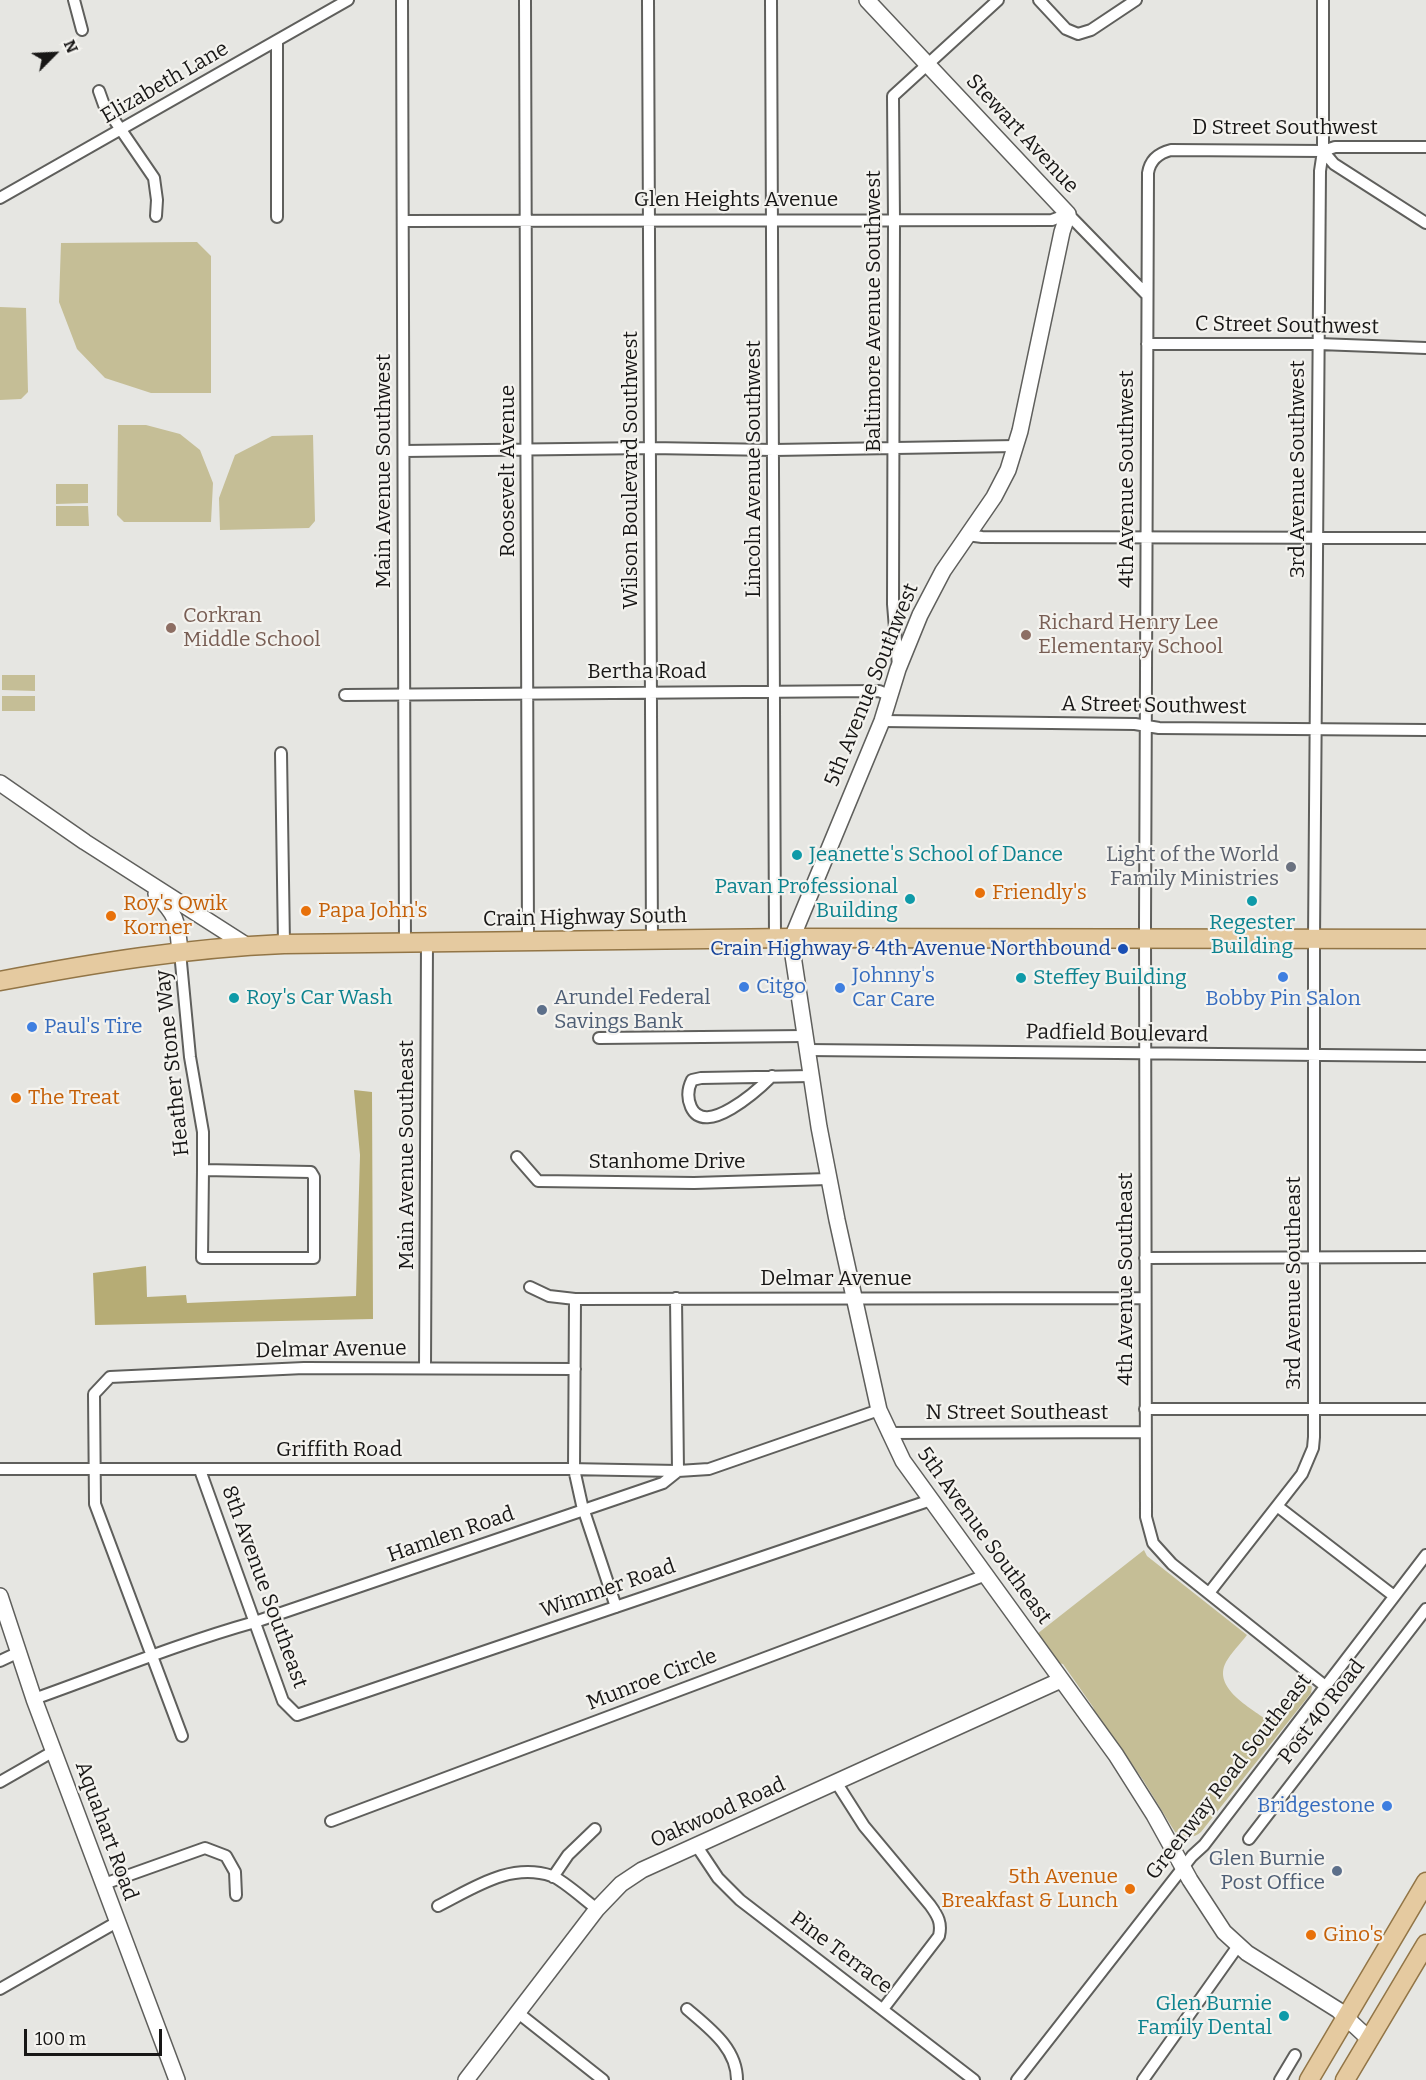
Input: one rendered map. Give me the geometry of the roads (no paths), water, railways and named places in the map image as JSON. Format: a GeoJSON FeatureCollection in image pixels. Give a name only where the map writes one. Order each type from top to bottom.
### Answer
{"type":"FeatureCollection","features":[{"type":"Feature","properties":{"kind":"main road","name":"Crain Highway South"},"geometry":{"type":"LineString","coordinates":[[0,981],[104,961],[246,945],[784,938],[1426,939]]}},
{"type":"Feature","properties":{"kind":"main road"},"geometry":{"type":"LineString","coordinates":[[1309,2080],[1426,1882]]}},
{"type":"Feature","properties":{"kind":"main road"},"geometry":{"type":"LineString","coordinates":[[1345,2080],[1424,1952]]}},
{"type":"Feature","properties":{"kind":"street"},"geometry":{"type":"LineString","coordinates":[[74,0],[82,30]]}},
{"type":"Feature","properties":{"kind":"street","name":"Elizabeth Lane"},"geometry":{"type":"LineString","coordinates":[[0,198],[348,0]]}},
{"type":"Feature","properties":{"kind":"street","name":"Main Avenue Southwest"},"geometry":{"type":"LineString","coordinates":[[402,0],[405,943]]}},
{"type":"Feature","properties":{"kind":"street","name":"Roosevelt Avenue"},"geometry":{"type":"LineString","coordinates":[[525,0],[528,941]]}},
{"type":"Feature","properties":{"kind":"street","name":"Wilson Boulevard Southwest"},"geometry":{"type":"LineString","coordinates":[[648,0],[652,940]]}},
{"type":"Feature","properties":{"kind":"street","name":"Lincoln Avenue Southwest"},"geometry":{"type":"LineString","coordinates":[[771,0],[774,691],[784,938]]}},
{"type":"Feature","properties":{"kind":"street","name":"Stewart Avenue"},"geometry":{"type":"LineString","coordinates":[[867,0],[1147,295]]}},
{"type":"Feature","properties":{"kind":"street","name":"Baltimore Avenue Southwest"},"geometry":{"type":"LineString","coordinates":[[898,669],[893,604],[893,96],[998,0]]}},
{"type":"Feature","properties":{"kind":"street"},"geometry":{"type":"LineString","coordinates":[[1039,0],[1066,29],[1078,34],[1091,30],[1136,0]]}},
{"type":"Feature","properties":{"kind":"street","name":"3rd Avenue Southwest"},"geometry":{"type":"LineString","coordinates":[[1314,939],[1323,0]]}},
{"type":"Feature","properties":{"kind":"street"},"geometry":{"type":"LineString","coordinates":[[277,41],[277,218]]}},
{"type":"Feature","properties":{"kind":"street"},"geometry":{"type":"LineString","coordinates":[[99,91],[104,105],[154,178],[157,200],[156,216]]}},
{"type":"Feature","properties":{"kind":"street","name":"D Street Southwest"},"geometry":{"type":"LineString","coordinates":[[1150,165],[1161,153],[1182,149],[1323,151],[1335,147],[1426,147]]}},
{"type":"Feature","properties":{"kind":"street"},"geometry":{"type":"LineString","coordinates":[[1323,151],[1334,164],[1426,223]]}},
{"type":"Feature","properties":{"kind":"street","name":"4th Avenue Southwest"},"geometry":{"type":"LineString","coordinates":[[1145,938],[1147,295],[1148,173],[1150,165]]}},
{"type":"Feature","properties":{"kind":"street","name":"Glen Heights Avenue"},"geometry":{"type":"LineString","coordinates":[[403,221],[1052,220],[1068,214]]}},
{"type":"Feature","properties":{"kind":"street","name":"5th Avenue Southwest"},"geometry":{"type":"LineString","coordinates":[[784,938],[882,721],[898,669],[927,600],[943,571],[1000,488],[1008,470],[1016,446],[1062,232],[1068,214]]}},
{"type":"Feature","properties":{"kind":"street","name":"C Street Southwest"},"geometry":{"type":"LineString","coordinates":[[1147,344],[1319,344],[1426,348]]}},
{"type":"Feature","properties":{"kind":"street"},"geometry":{"type":"LineString","coordinates":[[404,451],[650,448],[774,450],[1016,446]]}},
{"type":"Feature","properties":{"kind":"street"},"geometry":{"type":"LineString","coordinates":[[967,535],[982,537],[1426,538]]}},
{"type":"Feature","properties":{"kind":"street","name":"Bertha Road"},"geometry":{"type":"LineString","coordinates":[[345,694],[879,691],[890,695]]}},
{"type":"Feature","properties":{"kind":"street","name":"A Street Southwest"},"geometry":{"type":"LineString","coordinates":[[882,721],[1146,725],[1159,728],[1426,730]]}},
{"type":"Feature","properties":{"kind":"street"},"geometry":{"type":"LineString","coordinates":[[281,753],[284,944]]}},
{"type":"Feature","properties":{"kind":"street"},"geometry":{"type":"LineString","coordinates":[[0,783],[139,877],[246,945]]}},
{"type":"Feature","properties":{"kind":"street"},"geometry":{"type":"LineString","coordinates":[[139,877],[174,914],[180,952]]}},
{"type":"Feature","properties":{"kind":"street","name":"5th Avenue Southeast"},"geometry":{"type":"LineString","coordinates":[[784,938],[792,949],[828,1179],[879,1410],[888,1433],[903,1461],[1124,1766],[1212,1917],[1238,1946],[1338,2010],[1369,2039]]}},
{"type":"Feature","properties":{"kind":"street","name":"4th Avenue Southeast"},"geometry":{"type":"LineString","coordinates":[[1145,938],[1145,1508],[1150,1538],[1172,1564],[1324,1686]]}},
{"type":"Feature","properties":{"kind":"street","name":"3rd Avenue Southeast"},"geometry":{"type":"LineString","coordinates":[[1209,1593],[1302,1474],[1314,1443],[1314,939]]}},
{"type":"Feature","properties":{"kind":"street","name":"Main Avenue Southeast"},"geometry":{"type":"LineString","coordinates":[[425,1368],[428,942]]}},
{"type":"Feature","properties":{"kind":"street","name":"Heather Stone Way"},"geometry":{"type":"LineString","coordinates":[[180,952],[190,1058],[203,1132],[202,1258],[314,1258],[314,1177],[311,1172],[203,1170]]}},
{"type":"Feature","properties":{"kind":"street","name":"Padfield Boulevard"},"geometry":{"type":"LineString","coordinates":[[599,1038],[1145,1054],[1426,1056]]}},
{"type":"Feature","properties":{"kind":"street"},"geometry":{"type":"LineString","coordinates":[[772,1076],[746,1100],[721,1113],[703,1119],[698,1117],[690,1106],[688,1088],[692,1080],[701,1078],[772,1076],[811,1076]]}},
{"type":"Feature","properties":{"kind":"street","name":"Stanhome Drive"},"geometry":{"type":"LineString","coordinates":[[517,1157],[538,1181],[694,1183],[828,1179]]}},
{"type":"Feature","properties":{"kind":"street"},"geometry":{"type":"LineString","coordinates":[[1145,1258],[1426,1257]]}},
{"type":"Feature","properties":{"kind":"street","name":"Delmar Avenue"},"geometry":{"type":"LineString","coordinates":[[530,1287],[549,1296],[574,1299],[1145,1298]]}},
{"type":"Feature","properties":{"kind":"street"},"geometry":{"type":"LineString","coordinates":[[676,1298],[678,1471]]}},
{"type":"Feature","properties":{"kind":"street"},"geometry":{"type":"LineString","coordinates":[[574,1299],[574,1469],[584,1511],[616,1607]]}},
{"type":"Feature","properties":{"kind":"street","name":"Delmar Avenue"},"geometry":{"type":"LineString","coordinates":[[94,1470],[94,1394],[110,1377],[304,1368],[575,1369]]}},
{"type":"Feature","properties":{"kind":"street"},"geometry":{"type":"LineString","coordinates":[[1145,1409],[1426,1409]]}},
{"type":"Feature","properties":{"kind":"street","name":"Hamlen Road"},"geometry":{"type":"LineString","coordinates":[[34,1699],[152,1658],[197,1639],[255,1622],[584,1511],[663,1483],[678,1471],[709,1469],[879,1410]]}},
{"type":"Feature","properties":{"kind":"street","name":"N Street Southeast"},"geometry":{"type":"LineString","coordinates":[[888,1433],[1145,1432]]}},
{"type":"Feature","properties":{"kind":"street","name":"Griffith Road"},"geometry":{"type":"LineString","coordinates":[[0,1469],[678,1471]]}},
{"type":"Feature","properties":{"kind":"street"},"geometry":{"type":"LineString","coordinates":[[94,1470],[95,1504],[182,1736]]}},
{"type":"Feature","properties":{"kind":"street","name":"8th Avenue Southeast"},"geometry":{"type":"LineString","coordinates":[[200,1470],[284,1701],[297,1715]]}},
{"type":"Feature","properties":{"kind":"street","name":"Wimmer Road"},"geometry":{"type":"LineString","coordinates":[[297,1715],[931,1500]]}},
{"type":"Feature","properties":{"kind":"street"},"geometry":{"type":"LineString","coordinates":[[1277,1506],[1394,1596]]}},
{"type":"Feature","properties":{"kind":"street","name":"Greenway Road Southeast"},"geometry":{"type":"LineString","coordinates":[[1017,2080],[1183,1868],[1204,1845],[1426,1555]]}},
{"type":"Feature","properties":{"kind":"street","name":"Munroe Circle"},"geometry":{"type":"LineString","coordinates":[[331,1821],[986,1575]]}},
{"type":"Feature","properties":{"kind":"street","name":"Aquahart Road"},"geometry":{"type":"LineString","coordinates":[[0,1596],[17,1653],[177,2080]]}},
{"type":"Feature","properties":{"kind":"street","name":"Post 40 Road"},"geometry":{"type":"LineString","coordinates":[[1249,1839],[1426,1609]]}},
{"type":"Feature","properties":{"kind":"street"},"geometry":{"type":"LineString","coordinates":[[0,1661],[17,1653]]}},
{"type":"Feature","properties":{"kind":"street","name":"Oakwood Road"},"geometry":{"type":"LineString","coordinates":[[466,2080],[597,1909],[621,1884],[642,1870],[1061,1680]]}},
{"type":"Feature","properties":{"kind":"street"},"geometry":{"type":"LineString","coordinates":[[0,1782],[54,1751]]}},
{"type":"Feature","properties":{"kind":"street"},"geometry":{"type":"LineString","coordinates":[[836,1782],[864,1826],[939,1917],[941,1927],[939,1936],[883,2009]]}},
{"type":"Feature","properties":{"kind":"street"},"geometry":{"type":"LineString","coordinates":[[553,1877],[568,1855],[595,1829]]}},
{"type":"Feature","properties":{"kind":"street","name":"Pine Terrace"},"geometry":{"type":"LineString","coordinates":[[696,1845],[718,1878],[740,1900],[974,2080]]}},
{"type":"Feature","properties":{"kind":"street"},"geometry":{"type":"LineString","coordinates":[[104,1884],[205,1848],[226,1856],[235,1872],[236,1895]]}},
{"type":"Feature","properties":{"kind":"street"},"geometry":{"type":"LineString","coordinates":[[438,1906],[495,1877],[523,1872],[553,1877],[597,1909]]}},
{"type":"Feature","properties":{"kind":"street"},"geometry":{"type":"LineString","coordinates":[[0,1989],[117,1922]]}},
{"type":"Feature","properties":{"kind":"street"},"geometry":{"type":"LineString","coordinates":[[1143,2080],[1238,1946]]}},
{"type":"Feature","properties":{"kind":"street"},"geometry":{"type":"LineString","coordinates":[[687,2009],[720,2037],[730,2052],[737,2080]]}},
{"type":"Feature","properties":{"kind":"street"},"geometry":{"type":"LineString","coordinates":[[517,2012],[603,2080]]}},
{"type":"Feature","properties":{"kind":"street"},"geometry":{"type":"LineString","coordinates":[[1280,2080],[1295,2055]]}},
{"type":"Feature","properties":{"kind":"place","name":"Corkran Middle School"},"geometry":{"type":"Point","coordinates":[171,628]}},
{"type":"Feature","properties":{"kind":"place","name":"Richard Henry Lee Elementary School"},"geometry":{"type":"Point","coordinates":[1026,635]}},
{"type":"Feature","properties":{"kind":"place","name":"Jeanette's School of Dance"},"geometry":{"type":"Point","coordinates":[797,855]}},
{"type":"Feature","properties":{"kind":"place","name":"Light of the World Family Ministries"},"geometry":{"type":"Point","coordinates":[1291,867]}},
{"type":"Feature","properties":{"kind":"place","name":"Friendly's"},"geometry":{"type":"Point","coordinates":[980,893]}},
{"type":"Feature","properties":{"kind":"place","name":"Pavan Professional Building"},"geometry":{"type":"Point","coordinates":[910,899]}},
{"type":"Feature","properties":{"kind":"place","name":"Regester Building"},"geometry":{"type":"Point","coordinates":[1252,901]}},
{"type":"Feature","properties":{"kind":"place","name":"Papa John's"},"geometry":{"type":"Point","coordinates":[306,911]}},
{"type":"Feature","properties":{"kind":"place","name":"Roy's Qwik Korner"},"geometry":{"type":"Point","coordinates":[111,916]}},
{"type":"Feature","properties":{"kind":"place","name":"Crain Highway & 4th Avenue Northbound"},"geometry":{"type":"Point","coordinates":[1123,949]}},
{"type":"Feature","properties":{"kind":"place","name":"Bobby Pin Salon"},"geometry":{"type":"Point","coordinates":[1283,977]}},
{"type":"Feature","properties":{"kind":"place","name":"Steffey Building"},"geometry":{"type":"Point","coordinates":[1021,978]}},
{"type":"Feature","properties":{"kind":"place","name":"Citgo"},"geometry":{"type":"Point","coordinates":[744,987]}},
{"type":"Feature","properties":{"kind":"place","name":"Johnny's Car Care"},"geometry":{"type":"Point","coordinates":[840,988]}},
{"type":"Feature","properties":{"kind":"place","name":"Roy's Car Wash"},"geometry":{"type":"Point","coordinates":[234,998]}},
{"type":"Feature","properties":{"kind":"place","name":"Arundel Federal Savings Bank"},"geometry":{"type":"Point","coordinates":[542,1010]}},
{"type":"Feature","properties":{"kind":"place","name":"Paul's Tire"},"geometry":{"type":"Point","coordinates":[32,1027]}},
{"type":"Feature","properties":{"kind":"place","name":"The Treat"},"geometry":{"type":"Point","coordinates":[16,1098]}},
{"type":"Feature","properties":{"kind":"place","name":"Bridgestone"},"geometry":{"type":"Point","coordinates":[1387,1806]}},
{"type":"Feature","properties":{"kind":"place","name":"Glen Burnie Post Office"},"geometry":{"type":"Point","coordinates":[1337,1871]}},
{"type":"Feature","properties":{"kind":"place","name":"5th Avenue Breakfast & Lunch"},"geometry":{"type":"Point","coordinates":[1130,1889]}},
{"type":"Feature","properties":{"kind":"place","name":"Gino's"},"geometry":{"type":"Point","coordinates":[1311,1935]}},
{"type":"Feature","properties":{"kind":"place","name":"Glen Burnie Family Dental"},"geometry":{"type":"Point","coordinates":[1284,2016]}}]}
